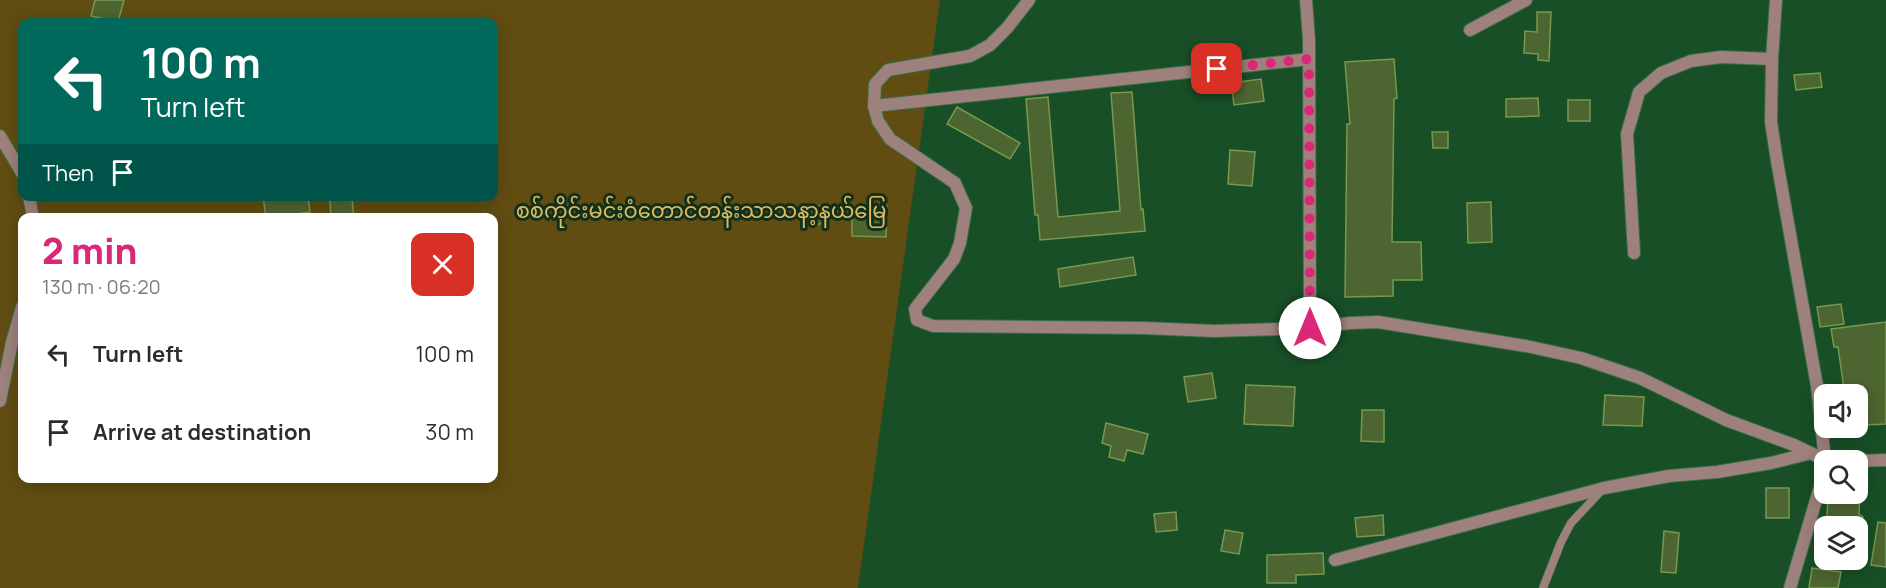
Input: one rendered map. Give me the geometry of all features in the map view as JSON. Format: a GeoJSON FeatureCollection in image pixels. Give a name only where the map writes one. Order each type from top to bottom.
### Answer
{"type":"FeatureCollection","features":[{"type":"Feature","properties":{"kind":"street"},"geometry":{"type":"LineString","coordinates":[[1029,0],[1008,28],[990,45],[970,56],[888,70],[875,84],[874,106],[878,121],[890,139],[956,183],[966,208],[960,243],[954,259],[915,309],[917,320],[933,326],[1214,331],[1310,328],[1377,322],[1526,346],[1581,358],[1640,378],[1726,420],[1814,454]]}},
{"type":"Feature","properties":{"kind":"street"},"geometry":{"type":"LineString","coordinates":[[1306,0],[1309,59],[1310,328]]}},
{"type":"Feature","properties":{"kind":"street"},"geometry":{"type":"LineString","coordinates":[[1470,30],[1526,0]]}},
{"type":"Feature","properties":{"kind":"street"},"geometry":{"type":"LineString","coordinates":[[1776,0],[1771,122],[1817,386],[1824,450]]}},
{"type":"Feature","properties":{"kind":"street"},"geometry":{"type":"LineString","coordinates":[[1634,253],[1627,134],[1639,92],[1662,73],[1691,61],[1721,57],[1772,59]]}},
{"type":"Feature","properties":{"kind":"street"},"geometry":{"type":"LineString","coordinates":[[874,106],[1309,59]]}},
{"type":"Feature","properties":{"kind":"street"},"geometry":{"type":"LineString","coordinates":[[0,136],[18,166]]}},
{"type":"Feature","properties":{"kind":"street"},"geometry":{"type":"LineString","coordinates":[[0,401],[18,321]]}},
{"type":"Feature","properties":{"kind":"street"},"geometry":{"type":"LineString","coordinates":[[1335,560],[1604,488],[1669,476],[1717,472],[1771,463],[1811,453]]}},
{"type":"Feature","properties":{"kind":"street"},"geometry":{"type":"LineString","coordinates":[[1868,460],[1886,460]]}},
{"type":"Feature","properties":{"kind":"street"},"geometry":{"type":"LineString","coordinates":[[1790,588],[1815,504]]}},
{"type":"Feature","properties":{"kind":"lane"},"geometry":{"type":"LineString","coordinates":[[1543,588],[1571,523],[1604,488]]}},
{"type":"Feature","properties":{"kind":"green space","name":"စစ်ကိုင်းမင်းဝံတောင်တန်းသာသနာ့နယ်မြေ"},"geometry":{"type":"Polygon","coordinates":[[[0,0],[940,0],[858,588],[0,588],[0,0]]]}},
{"type":"Feature","properties":{"kind":"building"},"geometry":{"type":"Polygon","coordinates":[[[95,0],[124,0],[119,18],[91,16],[95,0]]]}},
{"type":"Feature","properties":{"kind":"building"},"geometry":{"type":"Polygon","coordinates":[[[1537,12],[1551,12],[1549,61],[1538,60],[1538,54],[1524,53],[1525,31],[1537,32],[1537,12]]]}},
{"type":"Feature","properties":{"kind":"building"},"geometry":{"type":"Polygon","coordinates":[[[1394,59],[1397,98],[1394,99],[1392,242],[1421,242],[1422,280],[1393,280],[1393,296],[1345,297],[1347,124],[1350,124],[1345,62],[1394,59]]]}},
{"type":"Feature","properties":{"kind":"building"},"geometry":{"type":"Polygon","coordinates":[[[1820,73],[1822,87],[1796,90],[1794,75],[1820,73]]]}},
{"type":"Feature","properties":{"kind":"building"},"geometry":{"type":"Polygon","coordinates":[[[1261,79],[1264,101],[1234,105],[1231,83],[1261,79]]]}},
{"type":"Feature","properties":{"kind":"building"},"geometry":{"type":"Polygon","coordinates":[[[1132,92],[1141,210],[1143,209],[1145,231],[1040,240],[1038,215],[1035,215],[1026,99],[1048,97],[1058,217],[1120,211],[1111,93],[1132,92]]]}},
{"type":"Feature","properties":{"kind":"building"},"geometry":{"type":"Polygon","coordinates":[[[1538,98],[1539,116],[1506,117],[1506,99],[1538,98]]]}},
{"type":"Feature","properties":{"kind":"building"},"geometry":{"type":"Polygon","coordinates":[[[1568,100],[1590,100],[1590,121],[1568,121],[1568,100]]]}},
{"type":"Feature","properties":{"kind":"building"},"geometry":{"type":"Polygon","coordinates":[[[957,107],[1020,143],[1010,159],[947,124],[957,107]]]}},
{"type":"Feature","properties":{"kind":"building"},"geometry":{"type":"Polygon","coordinates":[[[1432,132],[1448,132],[1448,148],[1433,148],[1432,132]]]}},
{"type":"Feature","properties":{"kind":"building"},"geometry":{"type":"Polygon","coordinates":[[[1230,150],[1255,152],[1252,186],[1228,184],[1230,150]]]}},
{"type":"Feature","properties":{"kind":"building"},"geometry":{"type":"Polygon","coordinates":[[[264,201],[309,201],[310,212],[265,213],[264,201]]]}},
{"type":"Feature","properties":{"kind":"building"},"geometry":{"type":"Polygon","coordinates":[[[330,201],[352,201],[354,213],[331,213],[330,201]]]}},
{"type":"Feature","properties":{"kind":"building"},"geometry":{"type":"Polygon","coordinates":[[[1491,202],[1492,242],[1468,243],[1467,203],[1491,202]]]}},
{"type":"Feature","properties":{"kind":"building"},"geometry":{"type":"Polygon","coordinates":[[[822,205],[827,222],[812,226],[808,209],[822,205]]]}},
{"type":"Feature","properties":{"kind":"building"},"geometry":{"type":"Polygon","coordinates":[[[852,206],[887,206],[886,237],[852,236],[852,206]]]}},
{"type":"Feature","properties":{"kind":"building"},"geometry":{"type":"Polygon","coordinates":[[[1133,257],[1136,275],[1060,287],[1058,269],[1133,257]]]}},
{"type":"Feature","properties":{"kind":"building"},"geometry":{"type":"Polygon","coordinates":[[[1841,304],[1844,324],[1820,327],[1817,307],[1841,304]]]}},
{"type":"Feature","properties":{"kind":"building"},"geometry":{"type":"Polygon","coordinates":[[[1886,322],[1886,424],[1868,425],[1868,384],[1843,384],[1838,347],[1834,347],[1831,329],[1886,322]]]}},
{"type":"Feature","properties":{"kind":"building"},"geometry":{"type":"Polygon","coordinates":[[[1212,373],[1216,398],[1188,402],[1184,377],[1212,373]]]}},
{"type":"Feature","properties":{"kind":"building"},"geometry":{"type":"Polygon","coordinates":[[[1246,385],[1295,387],[1293,426],[1244,424],[1246,385]]]}},
{"type":"Feature","properties":{"kind":"building"},"geometry":{"type":"Polygon","coordinates":[[[1605,395],[1644,397],[1642,426],[1603,425],[1605,395]]]}},
{"type":"Feature","properties":{"kind":"building"},"geometry":{"type":"Polygon","coordinates":[[[1362,410],[1384,410],[1384,442],[1361,441],[1362,410]]]}},
{"type":"Feature","properties":{"kind":"building"},"geometry":{"type":"Polygon","coordinates":[[[1106,423],[1148,434],[1143,454],[1127,450],[1124,461],[1109,457],[1111,446],[1102,443],[1106,423]]]}},
{"type":"Feature","properties":{"kind":"building"},"geometry":{"type":"Polygon","coordinates":[[[1766,488],[1789,488],[1789,518],[1766,518],[1766,488]]]}},
{"type":"Feature","properties":{"kind":"building"},"geometry":{"type":"Polygon","coordinates":[[[1828,504],[1860,504],[1859,514],[1862,516],[1827,516],[1828,504]]]}},
{"type":"Feature","properties":{"kind":"building"},"geometry":{"type":"Polygon","coordinates":[[[1176,512],[1177,530],[1156,532],[1154,514],[1176,512]]]}},
{"type":"Feature","properties":{"kind":"building"},"geometry":{"type":"Polygon","coordinates":[[[1383,515],[1384,535],[1357,537],[1355,518],[1383,515]]]}},
{"type":"Feature","properties":{"kind":"building"},"geometry":{"type":"Polygon","coordinates":[[[1878,522],[1886,523],[1886,567],[1871,565],[1878,522]]]}},
{"type":"Feature","properties":{"kind":"building"},"geometry":{"type":"Polygon","coordinates":[[[1225,530],[1243,533],[1239,554],[1221,551],[1225,530]]]}},
{"type":"Feature","properties":{"kind":"building"},"geometry":{"type":"Polygon","coordinates":[[[1664,531],[1679,533],[1676,573],[1661,572],[1664,531]]]}},
{"type":"Feature","properties":{"kind":"building"},"geometry":{"type":"Polygon","coordinates":[[[1323,553],[1324,574],[1296,575],[1296,583],[1267,583],[1267,555],[1323,553]]]}},
{"type":"Feature","properties":{"kind":"building"},"geometry":{"type":"Polygon","coordinates":[[[1812,568],[1841,572],[1838,588],[1809,588],[1812,568]]]}},
{"type":"Feature","properties":{"kind":"route"},"geometry":{"type":"LineString","coordinates":[[1217,69],[1309,59],[1310,328]]}}]}
